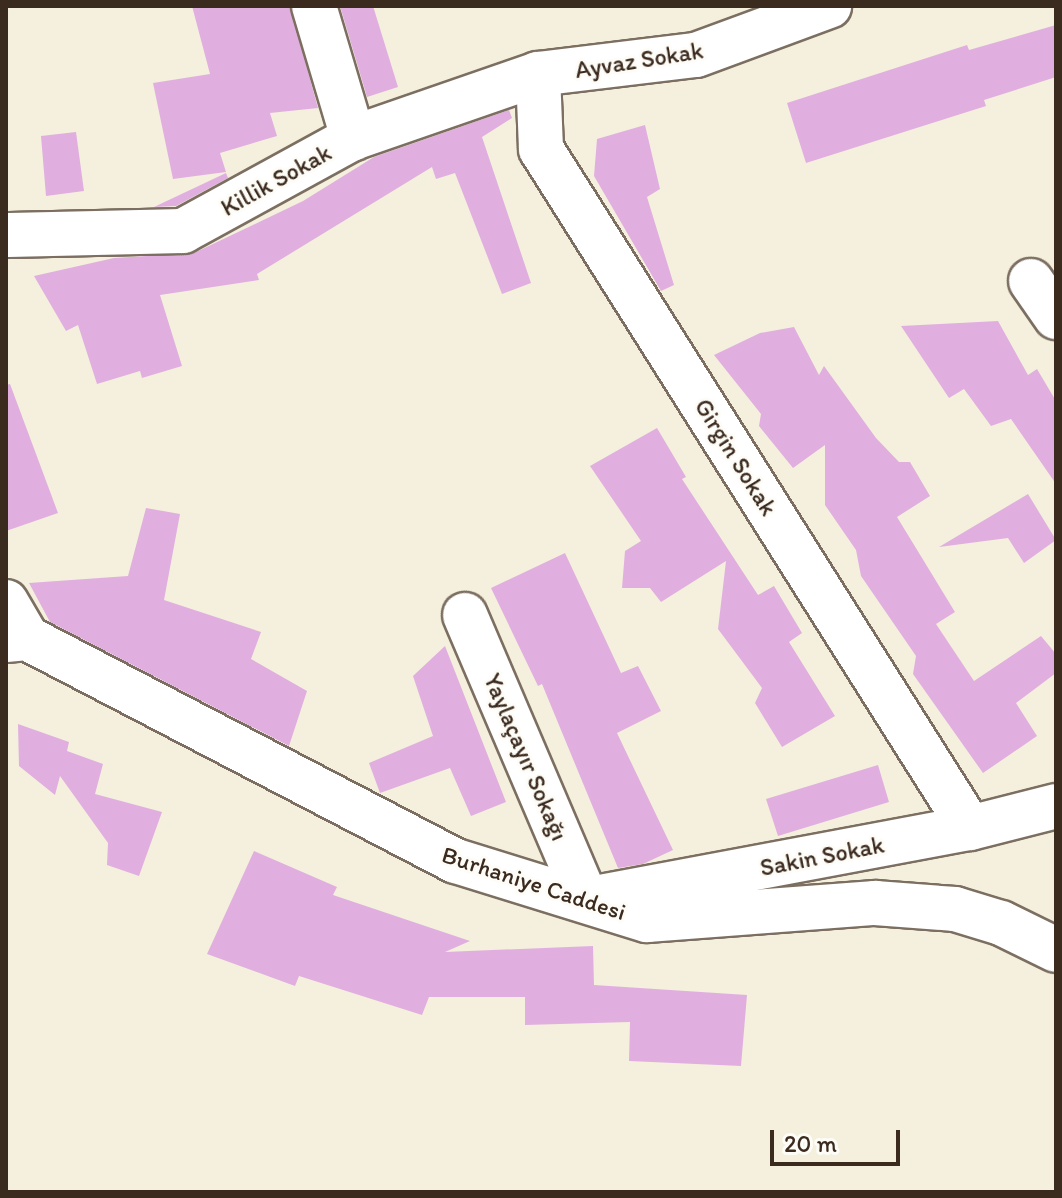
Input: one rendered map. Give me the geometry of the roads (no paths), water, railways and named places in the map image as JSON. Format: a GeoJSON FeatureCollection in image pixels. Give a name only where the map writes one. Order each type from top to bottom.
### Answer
{"type":"FeatureCollection","features":[{"type":"Feature","properties":{"kind":"street"},"geometry":{"type":"LineString","coordinates":[[314,6],[353,138]]}},
{"type":"Feature","properties":{"kind":"street","name":"Ayvaz Sokak"},"geometry":{"type":"LineString","coordinates":[[538,74],[696,55],[829,6]]}},
{"type":"Feature","properties":{"kind":"street","name":"Killik Sokak"},"geometry":{"type":"LineString","coordinates":[[6,235],[183,231],[353,138],[538,74]]}},
{"type":"Feature","properties":{"kind":"street","name":"Girgin Sokak"},"geometry":{"type":"LineString","coordinates":[[538,74],[541,149],[970,828]]}},
{"type":"Feature","properties":{"kind":"street"},"geometry":{"type":"LineString","coordinates":[[1031,281],[1056,317]]}},
{"type":"Feature","properties":{"kind":"street","name":"Yaylaçayır Sokağı"},"geometry":{"type":"LineString","coordinates":[[465,615],[586,899]]}},
{"type":"Feature","properties":{"kind":"street","name":"Burhaniye Caddesi"},"geometry":{"type":"LineString","coordinates":[[13,627],[456,861],[647,920],[875,903],[955,909],[1001,923],[1056,950]]}},
{"type":"Feature","properties":{"kind":"street","name":"Sakin Sokak"},"geometry":{"type":"LineString","coordinates":[[586,899],[970,828],[1056,806]]}}]}
